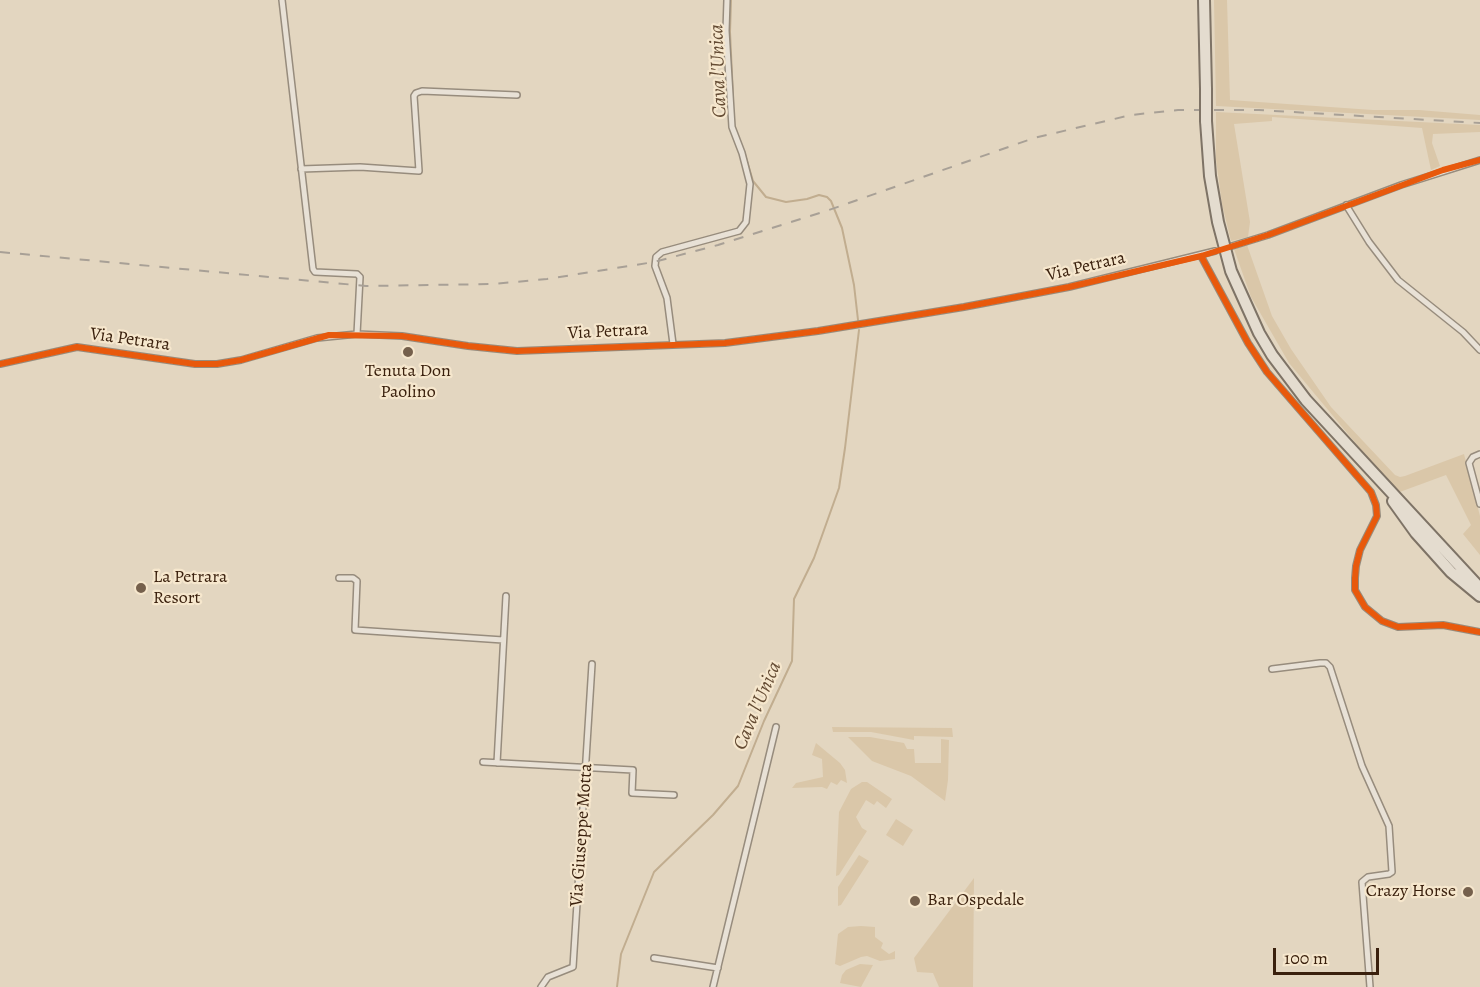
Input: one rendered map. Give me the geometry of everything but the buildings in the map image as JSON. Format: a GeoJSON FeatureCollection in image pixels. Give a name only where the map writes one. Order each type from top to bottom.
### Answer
{"type":"FeatureCollection","features":[{"type":"Feature","properties":{"kind":"highway"},"geometry":{"type":"LineString","coordinates":[[1205,0],[1206,121],[1210,176],[1218,222],[1231,271],[1247,310],[1286,375],[1306,400],[1480,588]]}},
{"type":"Feature","properties":{"kind":"highway"},"geometry":{"type":"LineString","coordinates":[[1373,474],[1416,533],[1451,572],[1480,596]]}},
{"type":"Feature","properties":{"kind":"street"},"geometry":{"type":"LineString","coordinates":[[282,0],[313,269],[315,272],[357,274],[360,277],[357,334]]}},
{"type":"Feature","properties":{"kind":"street"},"geometry":{"type":"LineString","coordinates":[[673,344],[667,298],[655,266],[656,257],[662,252],[739,231],[744,227],[747,216],[750,184],[742,153],[732,128],[726,30],[727,0]]}},
{"type":"Feature","properties":{"kind":"street"},"geometry":{"type":"LineString","coordinates":[[302,169],[360,167],[419,171],[414,96],[416,93],[422,91],[518,95]]}},
{"type":"Feature","properties":{"kind":"street"},"geometry":{"type":"LineString","coordinates":[[1232,246],[1443,170],[1480,160]]}},
{"type":"Feature","properties":{"kind":"street"},"geometry":{"type":"LineString","coordinates":[[1346,205],[1369,242],[1398,280],[1451,322],[1480,350]]}},
{"type":"Feature","properties":{"kind":"street","name":"Via Petrara"},"geometry":{"type":"LineString","coordinates":[[0,364],[76,347],[195,364],[217,364],[241,360],[317,338],[357,334],[402,336],[517,351],[725,343],[818,331],[964,307],[1069,287],[1215,251]]}},
{"type":"Feature","properties":{"kind":"street"},"geometry":{"type":"LineString","coordinates":[[1200,256],[1248,343],[1267,372],[1371,492],[1377,516],[1360,549],[1354,590],[1365,607],[1382,621],[1398,627],[1443,625],[1480,632]]}},
{"type":"Feature","properties":{"kind":"street"},"geometry":{"type":"LineString","coordinates":[[1480,454],[1473,457],[1469,463],[1480,504]]}},
{"type":"Feature","properties":{"kind":"street"},"geometry":{"type":"LineString","coordinates":[[339,578],[353,578],[357,581],[355,630],[503,640]]}},
{"type":"Feature","properties":{"kind":"street"},"geometry":{"type":"LineString","coordinates":[[497,763],[506,596]]}},
{"type":"Feature","properties":{"kind":"street"},"geometry":{"type":"LineString","coordinates":[[1272,669],[1320,663],[1326,663],[1330,668],[1362,766],[1389,826],[1392,872],[1368,877],[1362,882],[1371,987]]}},
{"type":"Feature","properties":{"kind":"street","name":"Via Giuseppe Motta"},"geometry":{"type":"LineString","coordinates":[[541,987],[548,976],[573,967],[592,664]]}},
{"type":"Feature","properties":{"kind":"street"},"geometry":{"type":"LineString","coordinates":[[713,987],[776,728]]}},
{"type":"Feature","properties":{"kind":"street"},"geometry":{"type":"LineString","coordinates":[[483,762],[633,770],[632,793],[674,795]]}},
{"type":"Feature","properties":{"kind":"street"},"geometry":{"type":"LineString","coordinates":[[654,958],[718,968]]}},
{"type":"Feature","properties":{"kind":"shaded area"},"geometry":{"type":"Polygon","coordinates":[[[1214,0],[1227,0],[1230,100],[1373,110],[1419,110],[1480,115],[1480,120],[1216,106],[1214,0]]]}},
{"type":"Feature","properties":{"kind":"shaded area"},"geometry":{"type":"Polygon","coordinates":[[[1216,112],[1480,125],[1480,132],[1433,134],[1432,143],[1440,166],[1431,170],[1422,128],[1272,117],[1272,121],[1234,124],[1250,222],[1248,237],[1231,241],[1222,204],[1216,159],[1216,112]]]}},
{"type":"Feature","properties":{"kind":"shaded area"},"geometry":{"type":"Polygon","coordinates":[[[1247,245],[1272,316],[1291,349],[1331,407],[1395,475],[1405,476],[1464,454],[1480,516],[1480,555],[1463,534],[1471,525],[1446,475],[1397,493],[1289,363],[1251,297],[1234,249],[1247,245]]]}},
{"type":"Feature","properties":{"kind":"shaded area"},"geometry":{"type":"Polygon","coordinates":[[[832,727],[952,728],[953,737],[914,736],[914,740],[871,732],[833,732],[832,727]]]}},
{"type":"Feature","properties":{"kind":"shaded area"},"geometry":{"type":"Polygon","coordinates":[[[848,737],[870,737],[904,743],[907,749],[914,749],[915,763],[941,763],[941,739],[949,740],[945,801],[911,776],[872,761],[848,737]]]}},
{"type":"Feature","properties":{"kind":"shaded area"},"geometry":{"type":"Polygon","coordinates":[[[816,743],[840,763],[845,770],[847,783],[841,780],[837,785],[831,782],[827,789],[822,787],[792,788],[796,783],[823,777],[822,759],[812,755],[816,743]]]}},
{"type":"Feature","properties":{"kind":"shaded area"},"geometry":{"type":"Polygon","coordinates":[[[862,782],[867,782],[892,799],[886,808],[877,801],[874,805],[866,800],[856,817],[862,828],[867,831],[839,875],[836,876],[839,812],[851,789],[862,782]]]}},
{"type":"Feature","properties":{"kind":"shaded area"},"geometry":{"type":"Polygon","coordinates":[[[896,819],[913,830],[903,846],[886,835],[896,819]]]}},
{"type":"Feature","properties":{"kind":"shaded area"},"geometry":{"type":"Polygon","coordinates":[[[859,855],[869,861],[841,905],[838,906],[838,887],[859,855]]]}},
{"type":"Feature","properties":{"kind":"shaded area"},"geometry":{"type":"Polygon","coordinates":[[[974,878],[973,987],[939,987],[933,973],[917,972],[914,958],[974,878]]]}},
{"type":"Feature","properties":{"kind":"shaded area"},"geometry":{"type":"Polygon","coordinates":[[[848,927],[875,927],[875,937],[883,943],[881,948],[889,954],[895,951],[895,959],[880,961],[867,956],[840,966],[835,964],[838,934],[848,927]]]}},
{"type":"Feature","properties":{"kind":"shaded area"},"geometry":{"type":"Polygon","coordinates":[[[860,964],[873,965],[861,987],[840,983],[846,970],[860,964]]]}},
{"type":"Feature","properties":{"kind":"waterway","name":"Cava l'Unica"},"geometry":{"type":"LineString","coordinates":[[731,0],[733,96]]}},
{"type":"Feature","properties":{"kind":"waterway","name":"Cava l'Unica"},"geometry":{"type":"LineString","coordinates":[[744,151],[753,181],[766,197],[786,202],[819,195],[831,201],[842,228],[854,285],[858,320]]}},
{"type":"Feature","properties":{"kind":"waterway","name":"Cava l'Unica"},"geometry":{"type":"LineString","coordinates":[[617,987],[621,954],[654,872],[713,815],[738,786],[764,721],[792,661],[794,599],[814,558],[839,488],[859,330]]}},
{"type":"Feature","properties":{"kind":"railway"},"geometry":{"type":"LineString","coordinates":[[0,252],[366,286],[493,284],[547,279],[654,262],[718,245],[829,210],[1034,138],[1131,115],[1178,110],[1259,110],[1480,123]]}},
{"type":"Feature","properties":{"kind":"cycle path"},"geometry":{"type":"LineString","coordinates":[[0,364],[77,347],[195,364],[217,364],[241,360],[329,335],[402,336],[517,351],[725,343],[818,331],[1069,287],[1201,256],[1268,235],[1443,170],[1480,160]]}},
{"type":"Feature","properties":{"kind":"cycle path"},"geometry":{"type":"LineString","coordinates":[[1201,256],[1248,343],[1267,372],[1371,492],[1377,516],[1360,550],[1355,578],[1355,590],[1365,607],[1382,621],[1398,627],[1443,625],[1480,632]]}},
{"type":"Feature","properties":{"kind":"place","name":"Tenuta Don Paolino"},"geometry":{"type":"Point","coordinates":[408,352]}},
{"type":"Feature","properties":{"kind":"place","name":"La Petrara Resort"},"geometry":{"type":"Point","coordinates":[141,588]}},
{"type":"Feature","properties":{"kind":"place","name":"Crazy Horse"},"geometry":{"type":"Point","coordinates":[1468,892]}},
{"type":"Feature","properties":{"kind":"place","name":"Bar Ospedale"},"geometry":{"type":"Point","coordinates":[915,901]}}]}
